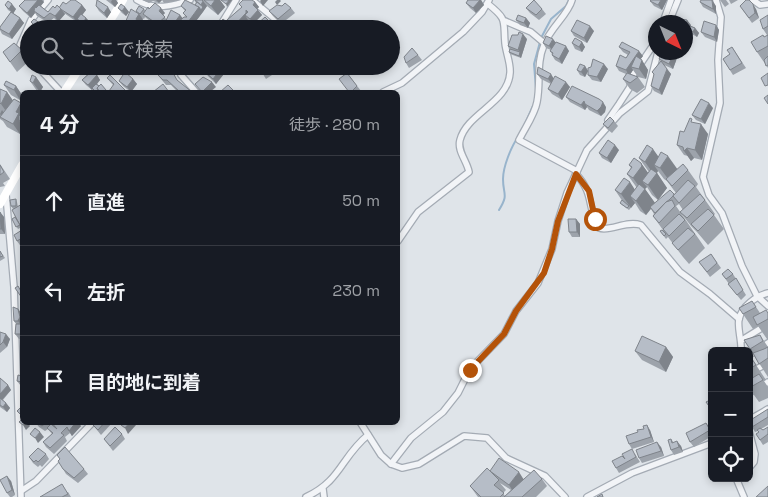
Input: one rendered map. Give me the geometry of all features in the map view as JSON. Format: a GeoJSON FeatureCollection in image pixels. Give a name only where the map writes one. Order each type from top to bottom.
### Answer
{"type":"FeatureCollection","features":[{"type":"Feature","properties":{"kind":"main road"},"geometry":{"type":"LineString","coordinates":[[110,20],[123,0]]}},
{"type":"Feature","properties":{"kind":"main road"},"geometry":{"type":"LineString","coordinates":[[63,90],[74,75]]}},
{"type":"Feature","properties":{"kind":"main road"},"geometry":{"type":"LineString","coordinates":[[0,204],[20,169]]}},
{"type":"Feature","properties":{"kind":"street"},"geometry":{"type":"LineString","coordinates":[[31,20],[48,0]]}},
{"type":"Feature","properties":{"kind":"street"},"geometry":{"type":"LineString","coordinates":[[137,0],[146,6],[171,7],[190,0]]}},
{"type":"Feature","properties":{"kind":"street"},"geometry":{"type":"LineString","coordinates":[[224,20],[236,0]]}},
{"type":"Feature","properties":{"kind":"street"},"geometry":{"type":"LineString","coordinates":[[252,0],[276,20]]}},
{"type":"Feature","properties":{"kind":"street"},"geometry":{"type":"LineString","coordinates":[[572,0],[570,8],[541,42],[538,63],[537,103],[519,140],[576,172],[589,191],[595,219],[600,228],[604,229],[634,222],[641,225],[680,272],[739,319]]}},
{"type":"Feature","properties":{"kind":"street"},"geometry":{"type":"LineString","coordinates":[[666,15],[671,0]]}},
{"type":"Feature","properties":{"kind":"street"},"geometry":{"type":"LineString","coordinates":[[672,15],[678,0]]}},
{"type":"Feature","properties":{"kind":"street"},"geometry":{"type":"LineString","coordinates":[[716,0],[721,17],[718,60],[721,82],[720,103],[703,178],[709,195],[722,213],[742,266],[758,296],[768,306]]}},
{"type":"Feature","properties":{"kind":"street"},"geometry":{"type":"LineString","coordinates":[[753,0],[760,5],[768,4]]}},
{"type":"Feature","properties":{"kind":"street"},"geometry":{"type":"LineString","coordinates":[[387,90],[402,83],[463,32],[488,2],[501,14],[505,21],[505,43],[511,72],[501,94],[463,132],[459,147],[469,172],[418,212],[400,238]]}},
{"type":"Feature","properties":{"kind":"street"},"geometry":{"type":"LineString","coordinates":[[505,21],[531,32],[541,42]]}},
{"type":"Feature","properties":{"kind":"street"},"geometry":{"type":"LineString","coordinates":[[391,464],[411,438],[443,412],[458,393],[470,370],[504,334],[516,311],[538,283],[552,249],[558,221],[576,172],[587,150],[620,104],[634,73],[648,53]]}},
{"type":"Feature","properties":{"kind":"street"},"geometry":{"type":"LineString","coordinates":[[602,130],[648,91],[656,60]]}},
{"type":"Feature","properties":{"kind":"street"},"geometry":{"type":"LineString","coordinates":[[46,75],[60,90]]}},
{"type":"Feature","properties":{"kind":"street"},"geometry":{"type":"LineString","coordinates":[[181,75],[194,90]]}},
{"type":"Feature","properties":{"kind":"street"},"geometry":{"type":"LineString","coordinates":[[6,195],[14,287],[21,494]]}},
{"type":"Feature","properties":{"kind":"street"},"geometry":{"type":"LineString","coordinates":[[741,347],[739,319],[745,308],[758,296],[768,292]]}},
{"type":"Feature","properties":{"kind":"street"},"geometry":{"type":"LineString","coordinates":[[742,340],[768,324]]}},
{"type":"Feature","properties":{"kind":"street"},"geometry":{"type":"LineString","coordinates":[[753,352],[768,343]]}},
{"type":"Feature","properties":{"kind":"street"},"geometry":{"type":"LineString","coordinates":[[753,371],[768,363]]}},
{"type":"Feature","properties":{"kind":"street"},"geometry":{"type":"LineString","coordinates":[[751,392],[768,382]]}},
{"type":"Feature","properties":{"kind":"street"},"geometry":{"type":"LineString","coordinates":[[753,418],[768,409]]}},
{"type":"Feature","properties":{"kind":"street"},"geometry":{"type":"LineString","coordinates":[[21,494],[36,482],[90,425]]}},
{"type":"Feature","properties":{"kind":"street"},"geometry":{"type":"LineString","coordinates":[[362,425],[381,455],[391,464],[402,468],[419,464],[464,436],[474,435],[487,438],[506,458],[545,476],[565,497]]}},
{"type":"Feature","properties":{"kind":"street"},"geometry":{"type":"LineString","coordinates":[[306,497],[323,489],[356,444],[368,435]]}},
{"type":"Feature","properties":{"kind":"street"},"geometry":{"type":"LineString","coordinates":[[587,497],[632,473],[708,444]]}},
{"type":"Feature","properties":{"kind":"street"},"geometry":{"type":"LineString","coordinates":[[753,446],[755,454],[753,463]]}},
{"type":"Feature","properties":{"kind":"street"},"geometry":{"type":"LineString","coordinates":[[738,482],[744,497]]}},
{"type":"Feature","properties":{"kind":"street"},"geometry":{"type":"LineString","coordinates":[[323,489],[324,497]]}},
{"type":"Feature","properties":{"kind":"building"},"geometry":{"type":"Polygon","coordinates":[[[25,0],[38,0],[27,13],[19,6],[25,0]]]}},
{"type":"Feature","properties":{"kind":"building"},"geometry":{"type":"Polygon","coordinates":[[[71,0],[75,0],[82,5],[73,17],[59,8],[63,2],[66,4],[71,0]]]}},
{"type":"Feature","properties":{"kind":"building"},"geometry":{"type":"Polygon","coordinates":[[[97,0],[108,7],[104,13],[96,6],[97,0]]]}},
{"type":"Feature","properties":{"kind":"building"},"geometry":{"type":"Polygon","coordinates":[[[185,0],[199,7],[190,20],[181,20],[187,17],[183,13],[186,10],[181,6],[185,0]]]}},
{"type":"Feature","properties":{"kind":"building"},"geometry":{"type":"Polygon","coordinates":[[[195,0],[202,0],[203,1],[201,5],[195,0]]]}},
{"type":"Feature","properties":{"kind":"building"},"geometry":{"type":"Polygon","coordinates":[[[204,0],[215,0],[211,6],[204,0]]]}},
{"type":"Feature","properties":{"kind":"building"},"geometry":{"type":"Polygon","coordinates":[[[221,0],[229,0],[226,4],[221,0]]]}},
{"type":"Feature","properties":{"kind":"building"},"geometry":{"type":"Polygon","coordinates":[[[243,0],[252,0],[255,2],[253,5],[258,10],[250,19],[245,15],[248,12],[246,10],[246,13],[240,20],[227,20],[242,7],[239,4],[243,0]]]}},
{"type":"Feature","properties":{"kind":"building"},"geometry":{"type":"Polygon","coordinates":[[[468,0],[480,0],[473,8],[466,3],[468,0]]]}},
{"type":"Feature","properties":{"kind":"building"},"geometry":{"type":"Polygon","coordinates":[[[534,0],[542,9],[536,15],[526,8],[534,0]]]}},
{"type":"Feature","properties":{"kind":"building"},"geometry":{"type":"Polygon","coordinates":[[[651,0],[661,0],[658,5],[651,0]]]}},
{"type":"Feature","properties":{"kind":"building"},"geometry":{"type":"Polygon","coordinates":[[[701,0],[712,0],[713,9],[700,2],[701,0]]]}},
{"type":"Feature","properties":{"kind":"building"},"geometry":{"type":"Polygon","coordinates":[[[746,0],[753,4],[755,13],[749,18],[740,6],[746,0]]]}},
{"type":"Feature","properties":{"kind":"building"},"geometry":{"type":"Polygon","coordinates":[[[8,1],[12,4],[9,9],[5,5],[8,1]]]}},
{"type":"Feature","properties":{"kind":"building"},"geometry":{"type":"Polygon","coordinates":[[[197,2],[203,7],[201,10],[195,5],[197,2]]]}},
{"type":"Feature","properties":{"kind":"building"},"geometry":{"type":"Polygon","coordinates":[[[155,3],[161,8],[159,11],[165,17],[162,20],[151,20],[143,14],[148,7],[149,9],[155,3]]]}},
{"type":"Feature","properties":{"kind":"building"},"geometry":{"type":"Polygon","coordinates":[[[285,3],[291,8],[278,19],[269,11],[277,5],[282,6],[285,3]]]}},
{"type":"Feature","properties":{"kind":"building"},"geometry":{"type":"Polygon","coordinates":[[[121,4],[125,7],[122,11],[118,8],[121,4]]]}},
{"type":"Feature","properties":{"kind":"building"},"geometry":{"type":"Polygon","coordinates":[[[39,5],[48,12],[53,6],[55,8],[57,5],[61,9],[55,16],[50,13],[44,18],[34,11],[35,7],[39,5]]]}},
{"type":"Feature","properties":{"kind":"building"},"geometry":{"type":"Polygon","coordinates":[[[139,6],[144,9],[140,14],[136,11],[139,6]]]}},
{"type":"Feature","properties":{"kind":"building"},"geometry":{"type":"Polygon","coordinates":[[[131,9],[139,14],[137,20],[126,20],[131,9]]]}},
{"type":"Feature","properties":{"kind":"building"},"geometry":{"type":"Polygon","coordinates":[[[171,10],[180,15],[176,20],[166,20],[171,10]]]}},
{"type":"Feature","properties":{"kind":"building"},"geometry":{"type":"Polygon","coordinates":[[[11,12],[20,18],[9,34],[0,29],[0,27],[11,12]]]}},
{"type":"Feature","properties":{"kind":"building"},"geometry":{"type":"Polygon","coordinates":[[[81,14],[86,18],[85,20],[77,19],[81,14]]]}},
{"type":"Feature","properties":{"kind":"building"},"geometry":{"type":"Polygon","coordinates":[[[518,15],[526,18],[524,23],[516,20],[518,15]]]}},
{"type":"Feature","properties":{"kind":"building"},"geometry":{"type":"Polygon","coordinates":[[[768,15],[768,26],[763,29],[760,20],[768,15]]]}},
{"type":"Feature","properties":{"kind":"building"},"geometry":{"type":"Polygon","coordinates":[[[577,20],[590,26],[584,38],[571,31],[577,20]]]}},
{"type":"Feature","properties":{"kind":"building"},"geometry":{"type":"Polygon","coordinates":[[[704,21],[716,25],[714,37],[701,32],[704,21]]]}},
{"type":"Feature","properties":{"kind":"building"},"geometry":{"type":"Polygon","coordinates":[[[519,32],[523,34],[518,50],[508,46],[512,35],[518,35],[519,32]]]}},
{"type":"Feature","properties":{"kind":"building"},"geometry":{"type":"Polygon","coordinates":[[[763,35],[764,37],[768,35],[768,46],[757,52],[751,42],[763,35]]]}},
{"type":"Feature","properties":{"kind":"building"},"geometry":{"type":"Polygon","coordinates":[[[546,36],[553,39],[549,46],[543,43],[546,36]]]}},
{"type":"Feature","properties":{"kind":"building"},"geometry":{"type":"Polygon","coordinates":[[[575,38],[582,42],[579,47],[572,43],[575,38]]]}},
{"type":"Feature","properties":{"kind":"building"},"geometry":{"type":"Polygon","coordinates":[[[556,42],[566,46],[559,59],[552,55],[553,53],[550,51],[556,42]]]}},
{"type":"Feature","properties":{"kind":"building"},"geometry":{"type":"Polygon","coordinates":[[[622,42],[639,51],[626,70],[616,66],[620,55],[626,58],[630,52],[619,47],[622,42]]]}},
{"type":"Feature","properties":{"kind":"building"},"geometry":{"type":"Polygon","coordinates":[[[14,43],[20,48],[20,52],[10,62],[3,52],[14,43]]]}},
{"type":"Feature","properties":{"kind":"building"},"geometry":{"type":"Polygon","coordinates":[[[732,47],[742,63],[730,70],[723,59],[730,54],[727,50],[732,47]]]}},
{"type":"Feature","properties":{"kind":"building"},"geometry":{"type":"Polygon","coordinates":[[[412,48],[418,55],[406,63],[404,57],[412,48]]]}},
{"type":"Feature","properties":{"kind":"building"},"geometry":{"type":"Polygon","coordinates":[[[510,49],[520,52],[519,56],[509,52],[510,49]]]}},
{"type":"Feature","properties":{"kind":"building"},"geometry":{"type":"Polygon","coordinates":[[[636,56],[642,60],[639,69],[631,67],[636,56]]]}},
{"type":"Feature","properties":{"kind":"building"},"geometry":{"type":"Polygon","coordinates":[[[768,56],[768,65],[766,66],[764,60],[768,56]]]}},
{"type":"Feature","properties":{"kind":"building"},"geometry":{"type":"Polygon","coordinates":[[[593,59],[604,64],[597,77],[588,75],[588,68],[591,67],[593,59]]]}},
{"type":"Feature","properties":{"kind":"building"},"geometry":{"type":"Polygon","coordinates":[[[661,60],[671,60],[669,64],[661,60]]]}},
{"type":"Feature","properties":{"kind":"building"},"geometry":{"type":"Polygon","coordinates":[[[661,61],[667,69],[659,90],[651,86],[654,74],[652,72],[661,61]]]}},
{"type":"Feature","properties":{"kind":"building"},"geometry":{"type":"Polygon","coordinates":[[[580,64],[585,66],[581,72],[577,70],[580,64]]]}},
{"type":"Feature","properties":{"kind":"building"},"geometry":{"type":"Polygon","coordinates":[[[538,67],[551,74],[548,79],[537,74],[538,67]]]}},
{"type":"Feature","properties":{"kind":"building"},"geometry":{"type":"Polygon","coordinates":[[[627,73],[638,77],[630,83],[623,79],[627,73]]]}},
{"type":"Feature","properties":{"kind":"building"},"geometry":{"type":"Polygon","coordinates":[[[768,73],[768,85],[765,86],[761,78],[768,73]]]}},
{"type":"Feature","properties":{"kind":"building"},"geometry":{"type":"Polygon","coordinates":[[[32,75],[36,77],[33,83],[30,81],[32,75]]]}},
{"type":"Feature","properties":{"kind":"building"},"geometry":{"type":"Polygon","coordinates":[[[88,75],[97,75],[88,85],[82,80],[88,75]]]}},
{"type":"Feature","properties":{"kind":"building"},"geometry":{"type":"Polygon","coordinates":[[[110,75],[125,90],[110,90],[114,84],[107,78],[110,75]]]}},
{"type":"Feature","properties":{"kind":"building"},"geometry":{"type":"Polygon","coordinates":[[[123,75],[128,75],[133,79],[127,87],[119,81],[123,75]]]}},
{"type":"Feature","properties":{"kind":"building"},"geometry":{"type":"Polygon","coordinates":[[[158,75],[174,75],[177,80],[190,90],[178,90],[167,80],[163,80],[158,75]]]}},
{"type":"Feature","properties":{"kind":"building"},"geometry":{"type":"Polygon","coordinates":[[[344,75],[349,75],[357,86],[353,90],[347,90],[339,79],[344,75]]]}},
{"type":"Feature","properties":{"kind":"building"},"geometry":{"type":"Polygon","coordinates":[[[555,76],[566,82],[558,94],[548,89],[555,76]]]}},
{"type":"Feature","properties":{"kind":"building"},"geometry":{"type":"Polygon","coordinates":[[[203,77],[212,82],[204,90],[200,90],[195,84],[203,77]]]}},
{"type":"Feature","properties":{"kind":"building"},"geometry":{"type":"Polygon","coordinates":[[[6,81],[16,86],[14,90],[4,85],[6,81]]]}},
{"type":"Feature","properties":{"kind":"building"},"geometry":{"type":"Polygon","coordinates":[[[96,84],[99,86],[98,90],[92,88],[96,84]]]}},
{"type":"Feature","properties":{"kind":"building"},"geometry":{"type":"Polygon","coordinates":[[[101,84],[106,90],[98,90],[97,88],[101,84]]]}},
{"type":"Feature","properties":{"kind":"building"},"geometry":{"type":"Polygon","coordinates":[[[163,84],[168,90],[156,90],[163,84]]]}},
{"type":"Feature","properties":{"kind":"building"},"geometry":{"type":"Polygon","coordinates":[[[228,85],[233,90],[222,90],[228,85]]]}},
{"type":"Feature","properties":{"kind":"building"},"geometry":{"type":"Polygon","coordinates":[[[572,86],[599,99],[603,102],[601,107],[597,111],[585,104],[584,101],[581,105],[566,97],[572,86]]]}},
{"type":"Feature","properties":{"kind":"building"},"geometry":{"type":"Polygon","coordinates":[[[0,89],[7,92],[1,104],[0,103],[0,89]]]}},
{"type":"Feature","properties":{"kind":"building"},"geometry":{"type":"Polygon","coordinates":[[[768,95],[768,104],[764,98],[768,95]]]}},
{"type":"Feature","properties":{"kind":"building"},"geometry":{"type":"Polygon","coordinates":[[[14,99],[20,102],[16,112],[19,113],[13,124],[0,117],[14,99]]]}},
{"type":"Feature","properties":{"kind":"building"},"geometry":{"type":"Polygon","coordinates":[[[701,99],[709,103],[701,119],[692,115],[701,99]]]}},
{"type":"Feature","properties":{"kind":"building"},"geometry":{"type":"Polygon","coordinates":[[[610,117],[614,121],[608,128],[603,124],[610,117]]]}},
{"type":"Feature","properties":{"kind":"building"},"geometry":{"type":"Polygon","coordinates":[[[690,118],[692,119],[691,122],[701,124],[695,150],[687,148],[684,151],[683,147],[677,145],[680,131],[684,132],[690,118]]]}},
{"type":"Feature","properties":{"kind":"building"},"geometry":{"type":"Polygon","coordinates":[[[608,140],[615,145],[607,158],[599,153],[608,140]]]}},
{"type":"Feature","properties":{"kind":"building"},"geometry":{"type":"Polygon","coordinates":[[[647,145],[653,149],[645,162],[639,158],[647,145]]]}},
{"type":"Feature","properties":{"kind":"building"},"geometry":{"type":"Polygon","coordinates":[[[661,152],[668,156],[660,168],[654,165],[661,152]]]}},
{"type":"Feature","properties":{"kind":"building"},"geometry":{"type":"Polygon","coordinates":[[[634,158],[642,166],[633,178],[627,174],[632,167],[629,165],[634,158]]]}},
{"type":"Feature","properties":{"kind":"building"},"geometry":{"type":"Polygon","coordinates":[[[683,164],[688,170],[672,186],[666,179],[683,164]]]}},
{"type":"Feature","properties":{"kind":"building"},"geometry":{"type":"Polygon","coordinates":[[[0,165],[4,172],[0,175],[0,165]]]}},
{"type":"Feature","properties":{"kind":"building"},"geometry":{"type":"Polygon","coordinates":[[[651,169],[657,173],[648,185],[642,181],[651,169]]]}},
{"type":"Feature","properties":{"kind":"building"},"geometry":{"type":"Polygon","coordinates":[[[624,178],[630,182],[621,194],[615,190],[624,178]]]}},
{"type":"Feature","properties":{"kind":"building"},"geometry":{"type":"Polygon","coordinates":[[[688,180],[695,186],[679,203],[673,196],[688,180]]]}},
{"type":"Feature","properties":{"kind":"building"},"geometry":{"type":"Polygon","coordinates":[[[639,184],[645,189],[636,201],[630,196],[639,184]]]}},
{"type":"Feature","properties":{"kind":"building"},"geometry":{"type":"Polygon","coordinates":[[[670,190],[674,194],[673,196],[655,213],[650,207],[670,190]]]}},
{"type":"Feature","properties":{"kind":"building"},"geometry":{"type":"Polygon","coordinates":[[[700,194],[705,200],[687,218],[680,212],[700,194]]]}},
{"type":"Feature","properties":{"kind":"building"},"geometry":{"type":"Polygon","coordinates":[[[16,199],[16,206],[11,206],[10,200],[16,199]]]}},
{"type":"Feature","properties":{"kind":"building"},"geometry":{"type":"Polygon","coordinates":[[[622,200],[629,206],[627,208],[620,203],[622,200]]]}},
{"type":"Feature","properties":{"kind":"building"},"geometry":{"type":"Polygon","coordinates":[[[672,200],[675,206],[659,223],[653,216],[666,202],[672,200]]]}},
{"type":"Feature","properties":{"kind":"building"},"geometry":{"type":"Polygon","coordinates":[[[20,205],[20,225],[12,210],[20,205]]]}},
{"type":"Feature","properties":{"kind":"building"},"geometry":{"type":"Polygon","coordinates":[[[708,209],[714,215],[698,231],[691,224],[708,209]]]}},
{"type":"Feature","properties":{"kind":"building"},"geometry":{"type":"Polygon","coordinates":[[[679,214],[685,220],[669,236],[663,229],[679,214]]]}},
{"type":"Feature","properties":{"kind":"building"},"geometry":{"type":"Polygon","coordinates":[[[15,217],[20,225],[16,227],[12,219],[15,217]]]}},
{"type":"Feature","properties":{"kind":"building"},"geometry":{"type":"Polygon","coordinates":[[[568,219],[576,219],[577,232],[569,232],[568,219]]]}},
{"type":"Feature","properties":{"kind":"building"},"geometry":{"type":"Polygon","coordinates":[[[688,228],[695,234],[678,250],[672,243],[688,228]]]}},
{"type":"Feature","properties":{"kind":"building"},"geometry":{"type":"Polygon","coordinates":[[[20,231],[20,239],[17,241],[14,235],[20,231]]]}},
{"type":"Feature","properties":{"kind":"building"},"geometry":{"type":"Polygon","coordinates":[[[711,254],[717,263],[707,272],[699,262],[711,254]]]}},
{"type":"Feature","properties":{"kind":"building"},"geometry":{"type":"Polygon","coordinates":[[[728,269],[733,274],[726,279],[722,274],[728,269]]]}},
{"type":"Feature","properties":{"kind":"building"},"geometry":{"type":"Polygon","coordinates":[[[736,278],[743,290],[737,295],[728,284],[736,278]]]}},
{"type":"Feature","properties":{"kind":"building"},"geometry":{"type":"Polygon","coordinates":[[[18,286],[20,295],[15,288],[18,286]]]}},
{"type":"Feature","properties":{"kind":"building"},"geometry":{"type":"Polygon","coordinates":[[[752,301],[756,307],[743,314],[739,308],[752,301]]]}},
{"type":"Feature","properties":{"kind":"building"},"geometry":{"type":"Polygon","coordinates":[[[13,307],[18,309],[20,317],[18,321],[14,321],[13,307]]]}},
{"type":"Feature","properties":{"kind":"building"},"geometry":{"type":"Polygon","coordinates":[[[766,310],[768,319],[757,325],[753,317],[766,310]]]}},
{"type":"Feature","properties":{"kind":"building"},"geometry":{"type":"Polygon","coordinates":[[[16,324],[20,324],[20,334],[15,334],[16,324]]]}},
{"type":"Feature","properties":{"kind":"building"},"geometry":{"type":"Polygon","coordinates":[[[0,332],[6,334],[0,345],[0,332]]]}},
{"type":"Feature","properties":{"kind":"building"},"geometry":{"type":"Polygon","coordinates":[[[760,335],[763,341],[753,347],[749,347],[744,340],[760,335]]]}},
{"type":"Feature","properties":{"kind":"building"},"geometry":{"type":"Polygon","coordinates":[[[642,336],[666,347],[659,362],[635,351],[642,336]]]}},
{"type":"Feature","properties":{"kind":"building"},"geometry":{"type":"Polygon","coordinates":[[[768,347],[768,358],[759,364],[753,353],[768,347]]]}},
{"type":"Feature","properties":{"kind":"building"},"geometry":{"type":"Polygon","coordinates":[[[759,374],[763,380],[753,386],[753,378],[759,374]]]}},
{"type":"Feature","properties":{"kind":"building"},"geometry":{"type":"Polygon","coordinates":[[[0,378],[8,385],[0,394],[0,378]]]}},
{"type":"Feature","properties":{"kind":"building"},"geometry":{"type":"Polygon","coordinates":[[[0,398],[6,403],[3,407],[0,405],[0,398]]]}},
{"type":"Feature","properties":{"kind":"building"},"geometry":{"type":"Polygon","coordinates":[[[768,409],[768,417],[753,426],[753,418],[768,409]]]}},
{"type":"Feature","properties":{"kind":"building"},"geometry":{"type":"Polygon","coordinates":[[[706,423],[708,426],[708,431],[690,442],[686,433],[706,423]]]}},
{"type":"Feature","properties":{"kind":"building"},"geometry":{"type":"Polygon","coordinates":[[[52,425],[57,429],[54,425],[74,425],[69,431],[67,427],[61,433],[64,435],[50,448],[43,442],[53,433],[47,428],[52,425]]]}},
{"type":"Feature","properties":{"kind":"building"},"geometry":{"type":"Polygon","coordinates":[[[93,425],[102,425],[98,430],[93,425]]]}},
{"type":"Feature","properties":{"kind":"building"},"geometry":{"type":"Polygon","coordinates":[[[647,425],[651,437],[629,444],[626,436],[638,432],[637,430],[644,429],[643,426],[647,425]]]}},
{"type":"Feature","properties":{"kind":"building"},"geometry":{"type":"Polygon","coordinates":[[[115,427],[122,434],[110,446],[104,439],[115,427]]]}},
{"type":"Feature","properties":{"kind":"building"},"geometry":{"type":"Polygon","coordinates":[[[768,427],[768,434],[760,440],[756,434],[759,432],[757,430],[760,428],[763,430],[768,427]]]}},
{"type":"Feature","properties":{"kind":"building"},"geometry":{"type":"Polygon","coordinates":[[[35,428],[40,432],[35,438],[30,434],[35,428]]]}},
{"type":"Feature","properties":{"kind":"building"},"geometry":{"type":"Polygon","coordinates":[[[671,439],[672,443],[677,441],[679,447],[671,450],[668,440],[671,439]]]}},
{"type":"Feature","properties":{"kind":"building"},"geometry":{"type":"Polygon","coordinates":[[[657,442],[661,451],[639,458],[636,450],[657,442]]]}},
{"type":"Feature","properties":{"kind":"building"},"geometry":{"type":"Polygon","coordinates":[[[65,447],[84,469],[74,478],[63,469],[58,461],[60,459],[57,455],[65,447]]]}},
{"type":"Feature","properties":{"kind":"building"},"geometry":{"type":"Polygon","coordinates":[[[38,448],[46,454],[38,462],[36,460],[34,462],[29,457],[38,448]]]}},
{"type":"Feature","properties":{"kind":"building"},"geometry":{"type":"Polygon","coordinates":[[[632,449],[636,457],[616,468],[612,461],[622,456],[625,459],[622,454],[632,449]]]}},
{"type":"Feature","properties":{"kind":"building"},"geometry":{"type":"Polygon","coordinates":[[[499,458],[519,472],[509,485],[490,471],[499,458]]]}},
{"type":"Feature","properties":{"kind":"building"},"geometry":{"type":"Polygon","coordinates":[[[487,468],[499,480],[494,485],[504,493],[500,497],[481,497],[470,486],[487,468]]]}},
{"type":"Feature","properties":{"kind":"building"},"geometry":{"type":"Polygon","coordinates":[[[534,470],[542,479],[522,497],[504,497],[534,470]]]}},
{"type":"Feature","properties":{"kind":"building"},"geometry":{"type":"Polygon","coordinates":[[[7,476],[12,490],[7,493],[0,480],[7,476]]]}},
{"type":"Feature","properties":{"kind":"building"},"geometry":{"type":"Polygon","coordinates":[[[62,484],[68,494],[62,497],[40,497],[62,484]]]}},
{"type":"Feature","properties":{"kind":"building"},"geometry":{"type":"Polygon","coordinates":[[[768,486],[768,497],[756,497],[768,486]]]}},
{"type":"Feature","properties":{"kind":"waterway"},"geometry":{"type":"LineString","coordinates":[[541,38],[551,19],[566,6],[569,0]]}},
{"type":"Feature","properties":{"kind":"waterway"},"geometry":{"type":"LineString","coordinates":[[536,89],[534,64],[540,42]]}},
{"type":"Feature","properties":{"kind":"waterway"},"geometry":{"type":"LineString","coordinates":[[524,126],[533,106]]}},
{"type":"Feature","properties":{"kind":"waterway"},"geometry":{"type":"LineString","coordinates":[[499,210],[505,197],[504,169],[518,137]]}},
{"type":"Feature","properties":{"kind":"route"},"geometry":{"type":"LineString","coordinates":[[470,370],[495,346],[504,334],[516,311],[544,273],[567,193],[576,174],[589,191],[595,219]]}}]}
